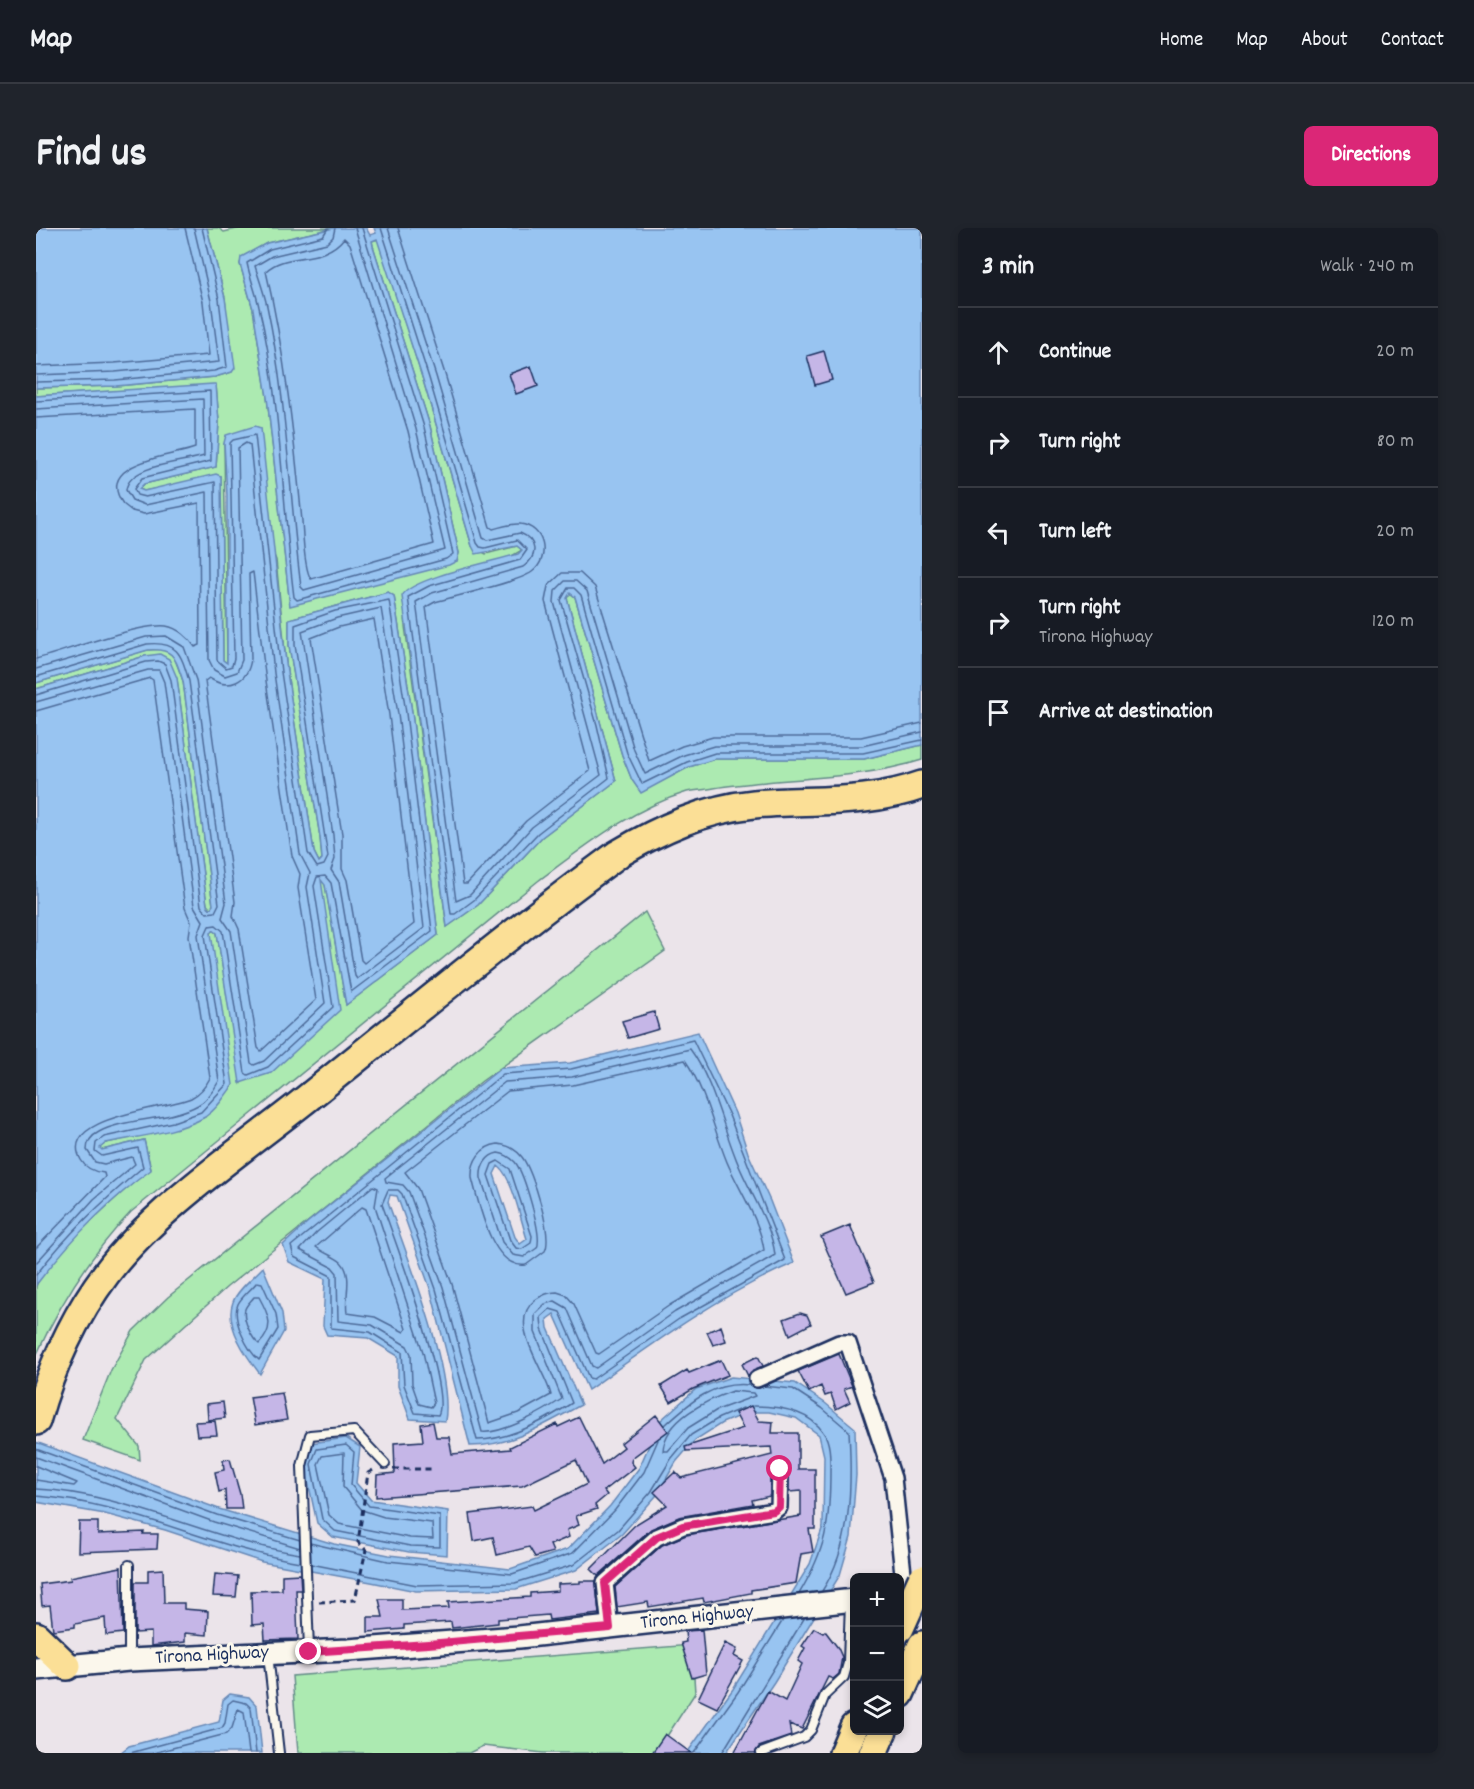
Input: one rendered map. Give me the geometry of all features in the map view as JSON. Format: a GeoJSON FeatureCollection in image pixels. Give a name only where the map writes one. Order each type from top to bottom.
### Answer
{"type":"FeatureCollection","features":[{"type":"Feature","properties":{"kind":"highway"},"geometry":{"type":"LineString","coordinates":[[36,1421],[48,1380],[65,1341],[89,1299],[127,1248],[225,1164],[618,854],[671,826],[708,812],[752,804],[871,798],[922,785]]}},
{"type":"Feature","properties":{"kind":"highway"},"geometry":{"type":"LineString","coordinates":[[900,1627],[912,1589]]}},
{"type":"Feature","properties":{"kind":"highway"},"geometry":{"type":"LineString","coordinates":[[36,1636],[67,1666]]}},
{"type":"Feature","properties":{"kind":"highway"},"geometry":{"type":"LineString","coordinates":[[904,1685],[922,1645]]}},
{"type":"Feature","properties":{"kind":"highway"},"geometry":{"type":"LineString","coordinates":[[843,1753],[851,1735]]}},
{"type":"Feature","properties":{"kind":"highway"},"geometry":{"type":"LineString","coordinates":[[873,1753],[881,1735]]}},
{"type":"Feature","properties":{"kind":"main road","name":"Tirona Highway"},"geometry":{"type":"LineString","coordinates":[[36,1669],[129,1660],[428,1644],[610,1628],[849,1600]]}},
{"type":"Feature","properties":{"kind":"street"},"geometry":{"type":"LineString","coordinates":[[757,1379],[839,1343],[848,1343],[852,1348],[893,1478],[912,1589]]}},
{"type":"Feature","properties":{"kind":"street"},"geometry":{"type":"LineString","coordinates":[[610,1628],[605,1583],[657,1537],[683,1526],[774,1511],[779,1507],[780,1469]]}},
{"type":"Feature","properties":{"kind":"lane"},"geometry":{"type":"LineString","coordinates":[[309,1652],[306,1520],[302,1466],[310,1435],[354,1431],[385,1464]]}},
{"type":"Feature","properties":{"kind":"lane"},"geometry":{"type":"LineString","coordinates":[[129,1565],[129,1660]]}},
{"type":"Feature","properties":{"kind":"lane"},"geometry":{"type":"LineString","coordinates":[[761,1753],[804,1737],[810,1730],[825,1695],[844,1677],[848,1663],[849,1600]]}},
{"type":"Feature","properties":{"kind":"lane"},"geometry":{"type":"LineString","coordinates":[[268,1653],[279,1753]]}},
{"type":"Feature","properties":{"kind":"path"},"geometry":{"type":"LineString","coordinates":[[308,1603],[355,1600],[366,1550],[358,1542],[367,1488]]}},
{"type":"Feature","properties":{"kind":"green space"},"geometry":{"type":"Polygon","coordinates":[[[207,228],[218,228],[224,232],[241,228],[334,228],[267,243],[242,257],[240,264],[253,309],[267,397],[290,605],[457,561],[459,553],[430,426],[373,246],[372,241],[378,239],[472,546],[486,554],[517,546],[522,550],[404,619],[447,927],[478,905],[542,837],[616,781],[567,598],[570,593],[575,597],[622,755],[632,780],[641,792],[689,767],[715,759],[864,759],[922,745],[922,760],[871,772],[740,784],[687,792],[647,808],[609,830],[538,881],[131,1212],[116,1228],[78,1280],[55,1317],[36,1356],[36,1287],[41,1276],[87,1225],[151,1169],[144,1140],[102,1150],[99,1148],[106,1143],[175,1128],[205,1117],[211,933],[214,930],[217,933],[241,1083],[322,879],[325,884],[346,1005],[438,935],[412,712],[394,596],[388,592],[289,619],[289,645],[320,837],[322,859],[319,862],[314,852],[287,672],[276,560],[224,443],[227,664],[223,660],[221,476],[144,491],[139,489],[144,484],[216,467],[219,422],[216,385],[36,396],[36,388],[116,386],[215,377],[232,372],[225,298],[207,228]]]}},
{"type":"Feature","properties":{"kind":"green space"},"geometry":{"type":"Polygon","coordinates":[[[163,649],[174,656],[183,681],[213,905],[211,909],[207,905],[177,679],[145,656],[36,689],[36,683],[147,650],[163,649]]]}},
{"type":"Feature","properties":{"kind":"green space"},"geometry":{"type":"Polygon","coordinates":[[[645,912],[665,951],[482,1081],[227,1287],[146,1360],[117,1419],[139,1446],[140,1460],[83,1440],[111,1370],[133,1331],[168,1297],[645,912]]]}},
{"type":"Feature","properties":{"kind":"green space"},"geometry":{"type":"Polygon","coordinates":[[[692,1645],[695,1693],[656,1753],[543,1753],[483,1746],[469,1753],[298,1753],[292,1676],[692,1645]]]}},
{"type":"Feature","properties":{"kind":"water"},"geometry":{"type":"Polygon","coordinates":[[[36,228],[207,228],[225,298],[235,368],[232,372],[215,377],[116,386],[36,388],[36,228]]]}},
{"type":"Feature","properties":{"kind":"water"},"geometry":{"type":"Polygon","coordinates":[[[334,228],[366,228],[370,235],[376,233],[374,228],[922,228],[922,745],[864,759],[715,759],[689,767],[641,793],[632,780],[622,755],[575,597],[570,593],[567,598],[616,781],[542,837],[478,905],[447,927],[402,596],[409,589],[421,583],[518,554],[522,550],[517,546],[476,554],[472,546],[423,380],[377,239],[372,241],[373,246],[430,426],[459,553],[457,561],[449,565],[290,606],[267,397],[253,309],[240,264],[241,257],[267,243],[334,228]]]}},
{"type":"Feature","properties":{"kind":"water"},"geometry":{"type":"Polygon","coordinates":[[[216,384],[219,422],[216,467],[144,484],[139,489],[144,491],[216,474],[221,476],[223,660],[227,663],[227,495],[224,443],[226,435],[255,426],[261,428],[287,672],[314,852],[319,862],[322,859],[320,837],[289,645],[289,619],[388,592],[394,596],[412,712],[438,935],[346,1005],[325,885],[321,880],[340,1010],[271,1073],[240,1083],[217,933],[213,930],[211,933],[233,1085],[213,1110],[195,1122],[183,1127],[106,1143],[100,1148],[102,1150],[144,1140],[151,1170],[134,1182],[89,1223],[36,1285],[36,689],[145,656],[160,654],[169,659],[177,678],[207,905],[210,909],[213,905],[183,681],[173,656],[164,651],[148,650],[36,683],[36,396],[216,384]]]}},
{"type":"Feature","properties":{"kind":"water"},"geometry":{"type":"Polygon","coordinates":[[[698,1032],[735,1113],[748,1153],[794,1263],[713,1305],[588,1390],[554,1314],[547,1319],[548,1328],[581,1405],[528,1433],[500,1442],[470,1446],[431,1291],[397,1196],[390,1195],[388,1202],[436,1344],[446,1400],[445,1421],[410,1419],[398,1386],[398,1356],[368,1338],[327,1335],[323,1326],[325,1279],[289,1262],[283,1245],[308,1222],[501,1068],[570,1063],[698,1032]],[[498,1166],[494,1174],[515,1237],[520,1244],[527,1239],[512,1189],[498,1166]]]}},
{"type":"Feature","properties":{"kind":"water"},"geometry":{"type":"Polygon","coordinates":[[[263,1267],[282,1313],[284,1331],[260,1374],[238,1340],[231,1311],[238,1293],[263,1267]]]}},
{"type":"Feature","properties":{"kind":"water"},"geometry":{"type":"Polygon","coordinates":[[[731,1377],[795,1383],[825,1403],[855,1428],[856,1475],[851,1537],[840,1575],[774,1682],[726,1753],[687,1753],[733,1689],[810,1564],[823,1526],[824,1456],[819,1435],[796,1418],[769,1412],[749,1412],[722,1423],[695,1440],[676,1462],[656,1496],[622,1534],[576,1570],[516,1589],[416,1591],[262,1562],[165,1530],[105,1514],[36,1502],[36,1442],[219,1509],[334,1544],[389,1555],[510,1569],[568,1549],[610,1506],[639,1468],[660,1421],[696,1389],[731,1377]]]}},
{"type":"Feature","properties":{"kind":"water"},"geometry":{"type":"Polygon","coordinates":[[[346,1438],[360,1447],[356,1483],[371,1500],[448,1511],[447,1555],[409,1552],[333,1537],[317,1523],[304,1463],[311,1443],[346,1438]]]}},
{"type":"Feature","properties":{"kind":"water"},"geometry":{"type":"Polygon","coordinates":[[[230,1694],[249,1697],[257,1706],[262,1753],[120,1753],[129,1746],[219,1722],[223,1700],[230,1694]]]}},
{"type":"Feature","properties":{"kind":"building"},"geometry":{"type":"Polygon","coordinates":[[[824,351],[832,380],[815,385],[807,356],[824,351]]]}},
{"type":"Feature","properties":{"kind":"building"},"geometry":{"type":"Polygon","coordinates":[[[531,366],[538,386],[516,394],[509,374],[531,366]]]}},
{"type":"Feature","properties":{"kind":"building"},"geometry":{"type":"Polygon","coordinates":[[[654,1012],[659,1029],[628,1038],[622,1021],[654,1012]]]}},
{"type":"Feature","properties":{"kind":"building"},"geometry":{"type":"Polygon","coordinates":[[[850,1225],[874,1282],[846,1293],[821,1237],[850,1225]]]}},
{"type":"Feature","properties":{"kind":"building"},"geometry":{"type":"Polygon","coordinates":[[[800,1313],[807,1315],[811,1324],[790,1335],[784,1319],[800,1313]]]}},
{"type":"Feature","properties":{"kind":"building"},"geometry":{"type":"Polygon","coordinates":[[[721,1326],[726,1341],[713,1345],[707,1332],[721,1326]]]}},
{"type":"Feature","properties":{"kind":"building"},"geometry":{"type":"Polygon","coordinates":[[[839,1354],[852,1386],[844,1389],[850,1402],[836,1409],[831,1394],[825,1396],[821,1386],[809,1392],[798,1371],[839,1354]]]}},
{"type":"Feature","properties":{"kind":"building"},"geometry":{"type":"Polygon","coordinates":[[[758,1356],[763,1366],[753,1370],[748,1376],[742,1364],[758,1356]]]}},
{"type":"Feature","properties":{"kind":"building"},"geometry":{"type":"Polygon","coordinates":[[[721,1360],[728,1375],[693,1389],[671,1402],[661,1386],[687,1370],[689,1373],[721,1360]]]}},
{"type":"Feature","properties":{"kind":"building"},"geometry":{"type":"Polygon","coordinates":[[[282,1393],[287,1420],[255,1425],[250,1397],[282,1393]]]}},
{"type":"Feature","properties":{"kind":"building"},"geometry":{"type":"Polygon","coordinates":[[[223,1402],[225,1418],[208,1420],[207,1404],[223,1402]]]}},
{"type":"Feature","properties":{"kind":"building"},"geometry":{"type":"Polygon","coordinates":[[[751,1406],[759,1421],[773,1422],[772,1433],[798,1433],[798,1469],[815,1469],[815,1529],[809,1529],[813,1552],[801,1554],[796,1583],[751,1590],[751,1593],[704,1602],[703,1598],[649,1607],[648,1602],[617,1607],[615,1587],[662,1545],[686,1535],[801,1516],[801,1491],[789,1492],[789,1465],[785,1460],[776,1460],[770,1468],[770,1496],[752,1500],[753,1504],[679,1517],[651,1529],[598,1576],[591,1569],[636,1524],[667,1505],[654,1492],[675,1472],[681,1478],[772,1455],[771,1447],[686,1451],[685,1447],[743,1428],[735,1413],[751,1406]]]}},
{"type":"Feature","properties":{"kind":"building"},"geometry":{"type":"Polygon","coordinates":[[[656,1415],[668,1431],[632,1458],[631,1462],[635,1467],[604,1491],[607,1495],[595,1505],[597,1509],[576,1516],[579,1525],[567,1530],[569,1537],[550,1545],[553,1552],[535,1557],[529,1547],[497,1555],[493,1537],[474,1541],[470,1514],[532,1506],[534,1510],[587,1484],[576,1460],[522,1486],[376,1497],[377,1475],[395,1473],[394,1443],[423,1441],[421,1424],[433,1422],[436,1437],[449,1437],[452,1454],[511,1449],[510,1447],[557,1424],[558,1427],[579,1417],[602,1464],[624,1447],[621,1443],[656,1415]]]}},
{"type":"Feature","properties":{"kind":"building"},"geometry":{"type":"Polygon","coordinates":[[[215,1421],[217,1435],[197,1436],[195,1422],[215,1421]]]}},
{"type":"Feature","properties":{"kind":"building"},"geometry":{"type":"Polygon","coordinates":[[[230,1459],[242,1509],[226,1509],[225,1490],[219,1492],[215,1472],[224,1470],[223,1460],[230,1459]]]}},
{"type":"Feature","properties":{"kind":"building"},"geometry":{"type":"Polygon","coordinates":[[[79,1522],[98,1522],[98,1534],[144,1532],[143,1534],[158,1534],[157,1549],[78,1552],[79,1522]]]}},
{"type":"Feature","properties":{"kind":"building"},"geometry":{"type":"Polygon","coordinates":[[[121,1567],[123,1633],[106,1635],[105,1618],[75,1624],[75,1627],[53,1630],[50,1605],[42,1606],[40,1584],[71,1580],[70,1577],[121,1567]]]}},
{"type":"Feature","properties":{"kind":"building"},"geometry":{"type":"Polygon","coordinates":[[[163,1569],[164,1603],[184,1603],[184,1609],[208,1611],[207,1635],[185,1633],[185,1642],[151,1646],[151,1632],[135,1633],[135,1582],[148,1582],[148,1570],[163,1569]]]}},
{"type":"Feature","properties":{"kind":"building"},"geometry":{"type":"Polygon","coordinates":[[[215,1574],[238,1576],[236,1597],[213,1596],[215,1574]]]}},
{"type":"Feature","properties":{"kind":"building"},"geometry":{"type":"Polygon","coordinates":[[[300,1574],[301,1590],[296,1590],[298,1639],[265,1640],[264,1624],[252,1625],[251,1591],[282,1590],[282,1575],[300,1574]]]}},
{"type":"Feature","properties":{"kind":"building"},"geometry":{"type":"Polygon","coordinates":[[[580,1581],[596,1581],[599,1614],[549,1620],[548,1615],[498,1619],[498,1623],[452,1628],[451,1622],[404,1625],[404,1629],[368,1632],[368,1617],[383,1617],[379,1599],[402,1599],[402,1610],[449,1608],[448,1602],[530,1597],[530,1593],[558,1591],[558,1584],[580,1583],[580,1581]]]}},
{"type":"Feature","properties":{"kind":"building"},"geometry":{"type":"Polygon","coordinates":[[[814,1628],[823,1633],[825,1631],[838,1648],[842,1657],[839,1674],[833,1679],[828,1677],[802,1729],[789,1724],[791,1736],[759,1747],[755,1753],[734,1753],[768,1691],[785,1701],[802,1664],[798,1661],[805,1648],[802,1646],[814,1628]]]}},
{"type":"Feature","properties":{"kind":"building"},"geometry":{"type":"Polygon","coordinates":[[[702,1630],[706,1674],[692,1678],[681,1643],[686,1642],[685,1631],[702,1630]]]}},
{"type":"Feature","properties":{"kind":"building"},"geometry":{"type":"Polygon","coordinates":[[[725,1643],[737,1649],[734,1656],[743,1661],[717,1708],[698,1699],[725,1643]]]}},
{"type":"Feature","properties":{"kind":"building"},"geometry":{"type":"Polygon","coordinates":[[[665,1734],[691,1753],[652,1753],[665,1734]]]}},
{"type":"Feature","properties":{"kind":"route"},"geometry":{"type":"LineString","coordinates":[[309,1652],[610,1628],[605,1583],[657,1537],[683,1526],[774,1511],[779,1507],[780,1469]]}}]}
